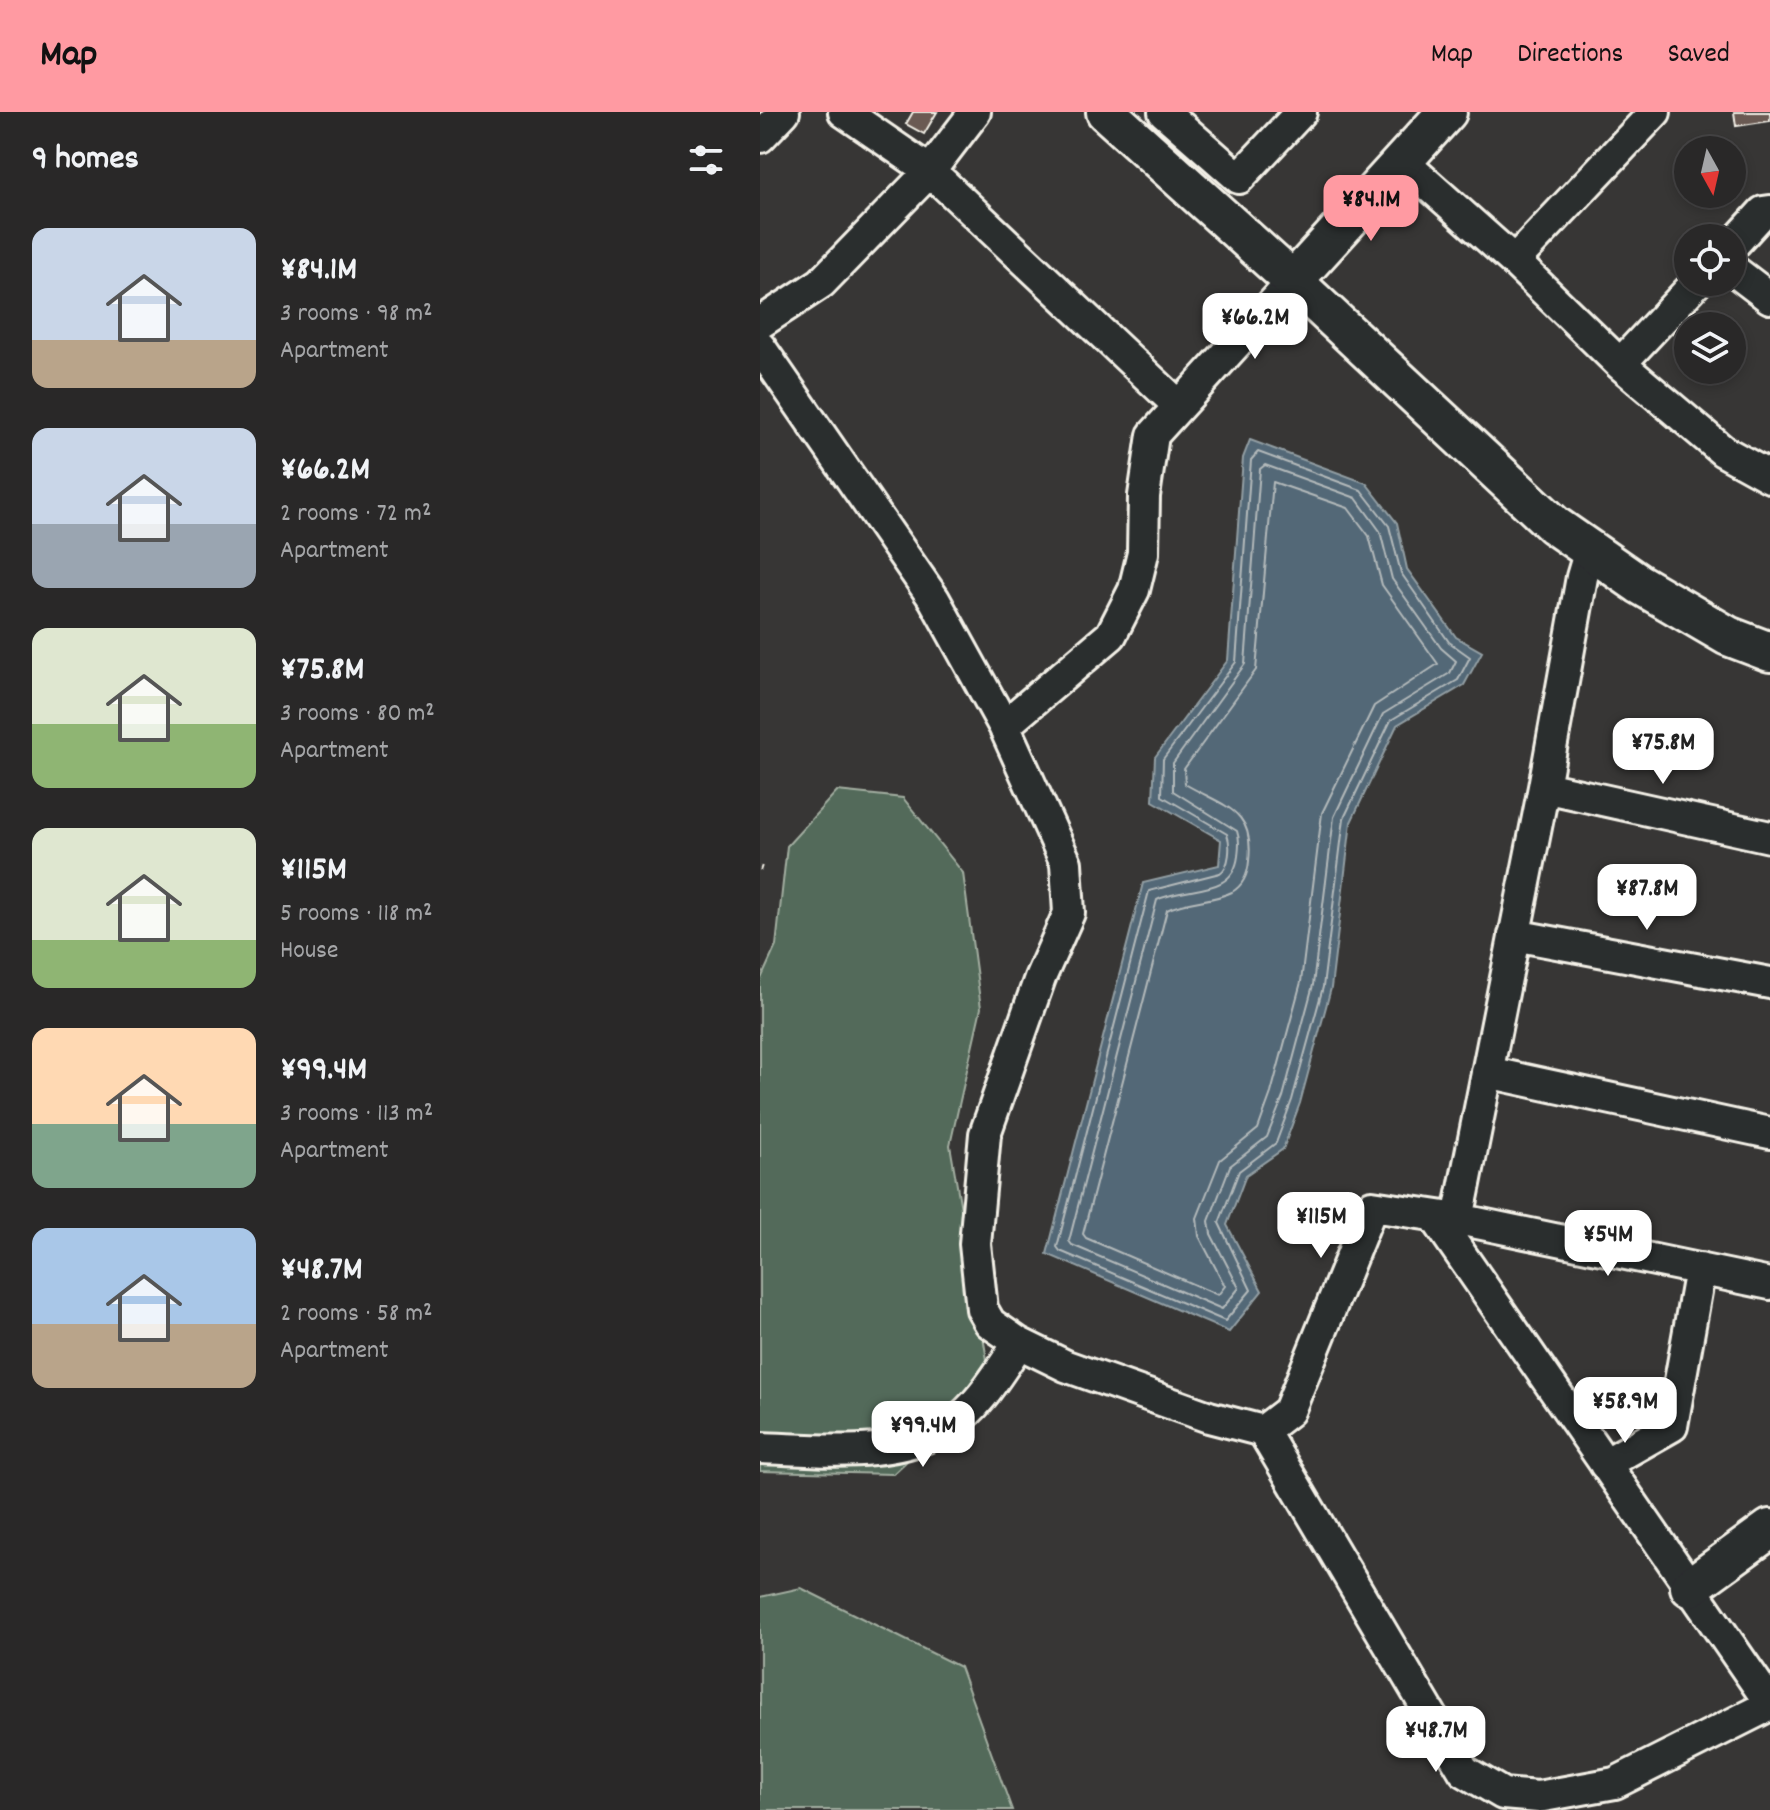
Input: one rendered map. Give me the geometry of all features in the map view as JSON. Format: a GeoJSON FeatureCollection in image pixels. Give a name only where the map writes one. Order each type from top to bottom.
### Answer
{"type":"FeatureCollection","features":[{"type":"Feature","properties":{"kind":"street"},"geometry":{"type":"LineString","coordinates":[[760,137],[784,112]]}},
{"type":"Feature","properties":{"kind":"street"},"geometry":{"type":"LineString","coordinates":[[844,112],[930,171],[1178,405]]}},
{"type":"Feature","properties":{"kind":"street"},"geometry":{"type":"LineString","coordinates":[[760,323],[821,283],[930,171],[975,112]]}},
{"type":"Feature","properties":{"kind":"street"},"geometry":{"type":"LineString","coordinates":[[1106,112],[1293,281],[1554,525],[1639,584],[1728,636],[1770,652]]}},
{"type":"Feature","properties":{"kind":"street"},"geometry":{"type":"LineString","coordinates":[[1164,112],[1239,178],[1301,112]]}},
{"type":"Feature","properties":{"kind":"street"},"geometry":{"type":"LineString","coordinates":[[1004,726],[1111,635],[1134,590],[1143,553],[1144,496],[1153,435],[1447,112]]}},
{"type":"Feature","properties":{"kind":"street"},"geometry":{"type":"LineString","coordinates":[[1514,261],[1655,112]]}},
{"type":"Feature","properties":{"kind":"street"},"geometry":{"type":"LineString","coordinates":[[1403,162],[1514,261],[1620,364],[1723,451],[1770,477]]}},
{"type":"Feature","properties":{"kind":"street"},"geometry":{"type":"LineString","coordinates":[[1746,231],[1763,212],[1770,211]]}},
{"type":"Feature","properties":{"kind":"street"},"geometry":{"type":"LineString","coordinates":[[1746,280],[1770,298]]}},
{"type":"Feature","properties":{"kind":"street"},"geometry":{"type":"LineString","coordinates":[[1620,364],[1684,296]]}},
{"type":"Feature","properties":{"kind":"street"},"geometry":{"type":"LineString","coordinates":[[760,347],[934,599],[1004,726],[1066,863],[1069,913],[1040,978],[985,1134],[975,1244],[982,1309],[990,1323],[1019,1343],[1066,1366],[1209,1417],[1263,1431],[1464,1771],[1503,1794],[1538,1797],[1615,1783],[1770,1704],[1605,1464],[1446,1218],[1487,1072],[1582,577],[1590,550]]}},
{"type":"Feature","properties":{"kind":"street"},"geometry":{"type":"LineString","coordinates":[[1544,787],[1770,837]]}},
{"type":"Feature","properties":{"kind":"street"},"geometry":{"type":"LineString","coordinates":[[1514,935],[1770,983]]}},
{"type":"Feature","properties":{"kind":"street"},"geometry":{"type":"LineString","coordinates":[[1487,1072],[1770,1133]]}},
{"type":"Feature","properties":{"kind":"street"},"geometry":{"type":"LineString","coordinates":[[1263,1431],[1289,1411],[1372,1206],[1446,1218],[1770,1284]]}},
{"type":"Feature","properties":{"kind":"street"},"geometry":{"type":"LineString","coordinates":[[1605,1464],[1672,1426],[1700,1269]]}},
{"type":"Feature","properties":{"kind":"street"},"geometry":{"type":"LineString","coordinates":[[760,1448],[835,1451],[909,1445],[954,1423],[981,1395],[1019,1343]]}},
{"type":"Feature","properties":{"kind":"street"},"geometry":{"type":"LineString","coordinates":[[1690,1587],[1770,1529]]}},
{"type":"Feature","properties":{"kind":"green space"},"geometry":{"type":"Polygon","coordinates":[[[837,791],[903,798],[963,873],[981,1008],[950,1145],[991,1383],[893,1474],[760,1471],[760,981],[776,946],[787,846],[837,791]]]}},
{"type":"Feature","properties":{"kind":"green space"},"geometry":{"type":"Polygon","coordinates":[[[801,1588],[960,1667],[1012,1810],[760,1810],[760,1597],[801,1588]]]}},
{"type":"Feature","properties":{"kind":"water"},"geometry":{"type":"Polygon","coordinates":[[[1250,440],[1366,483],[1397,523],[1407,569],[1456,637],[1482,652],[1464,685],[1397,725],[1351,822],[1331,988],[1300,1103],[1283,1149],[1246,1175],[1227,1225],[1262,1291],[1229,1332],[1047,1254],[1143,883],[1219,865],[1221,840],[1153,801],[1155,757],[1228,660],[1243,458],[1250,440]]]}},
{"type":"Feature","properties":{"kind":"building"},"geometry":{"type":"Polygon","coordinates":[[[913,112],[937,112],[924,134],[906,124],[913,112]]]}},
{"type":"Feature","properties":{"kind":"building"},"geometry":{"type":"Polygon","coordinates":[[[1734,112],[1770,112],[1770,121],[1736,126],[1734,112]]]}}]}
